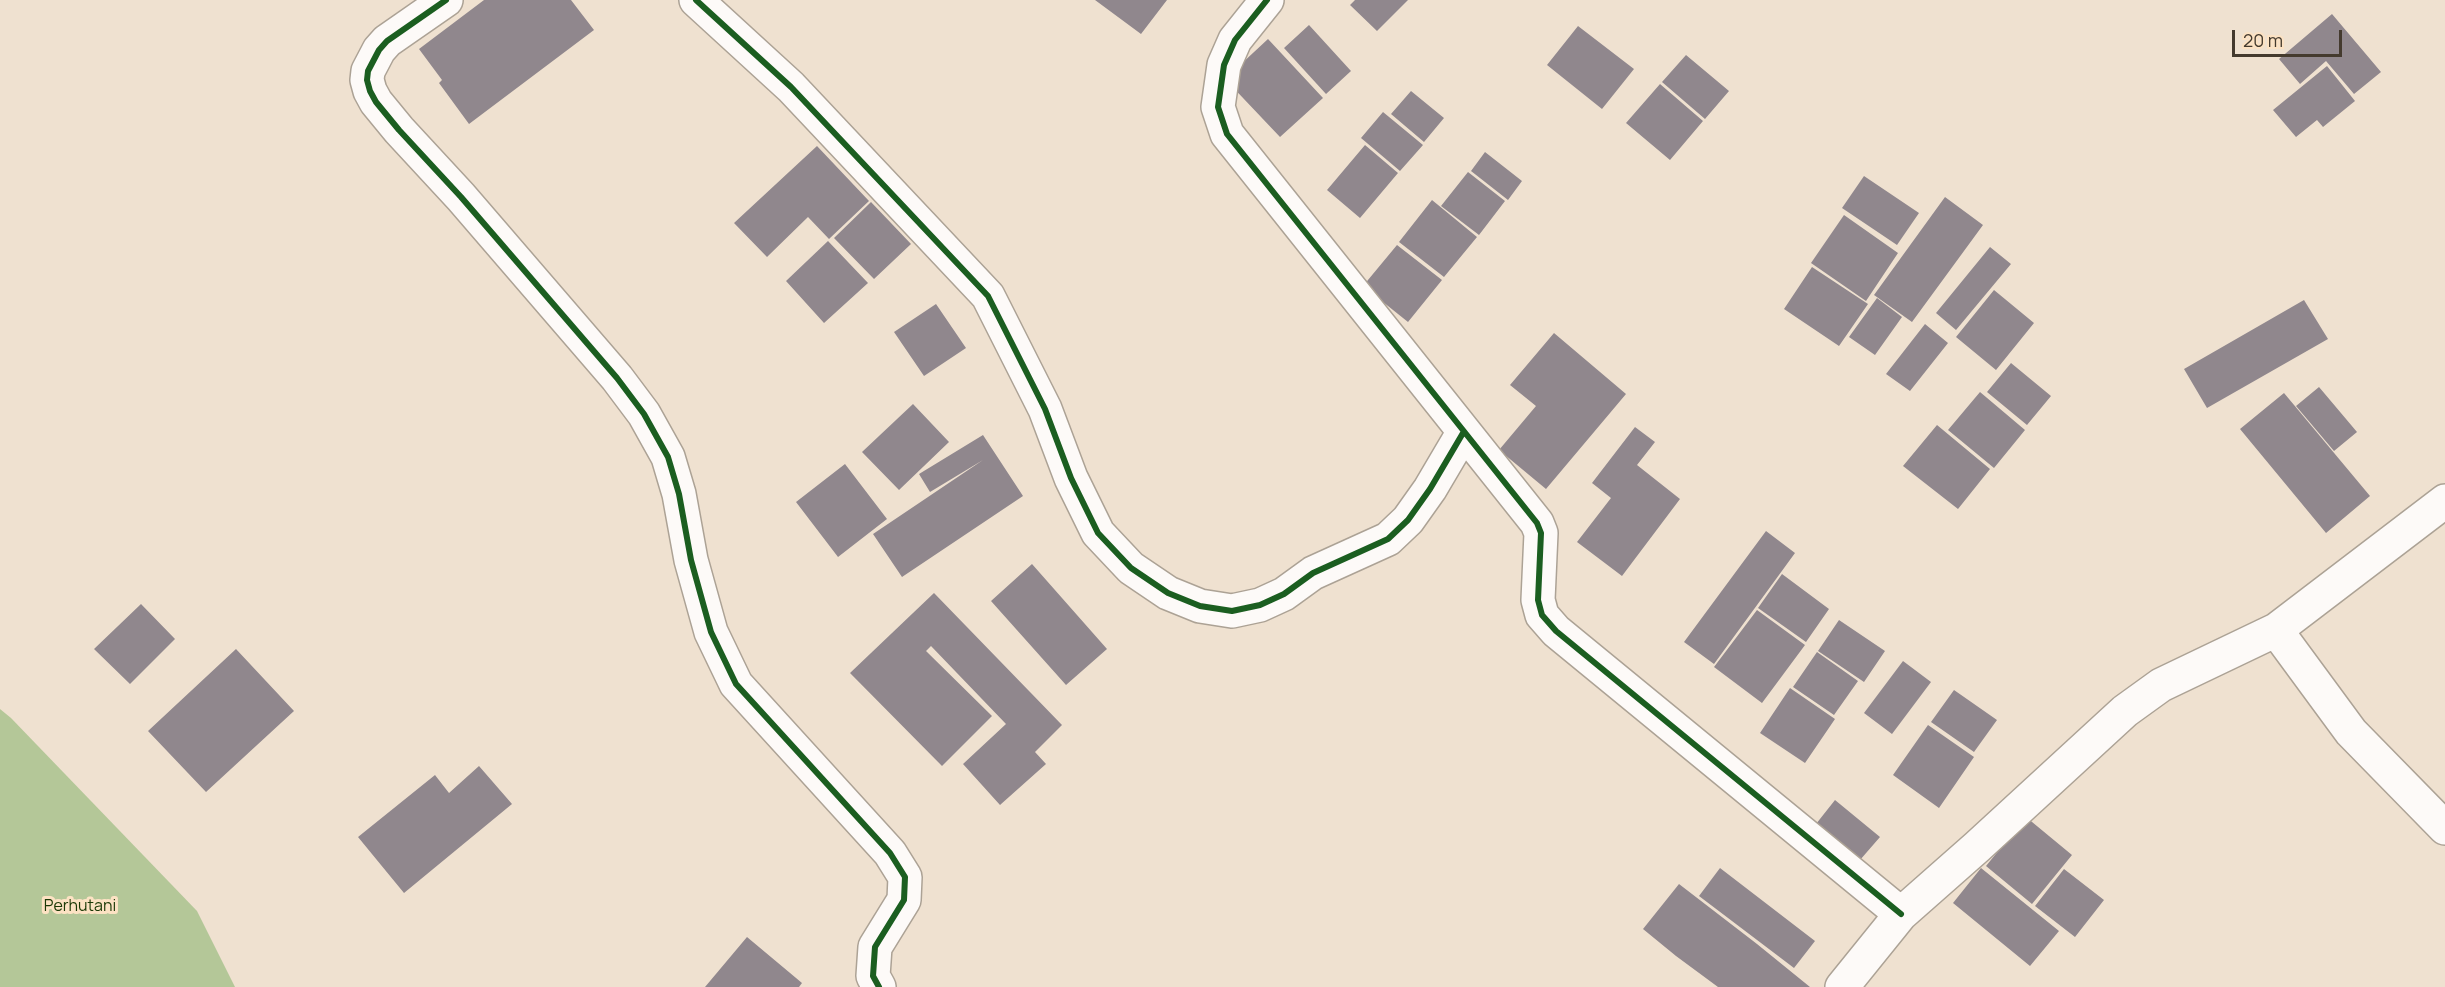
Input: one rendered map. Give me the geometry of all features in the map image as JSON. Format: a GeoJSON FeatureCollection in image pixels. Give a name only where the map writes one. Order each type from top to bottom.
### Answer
{"type":"FeatureCollection","features":[{"type":"Feature","properties":{"kind":"street"},"geometry":{"type":"LineString","coordinates":[[446,0],[379,50],[367,80],[370,91],[399,130],[492,233],[617,378],[644,414],[668,457],[679,494],[691,560],[711,632],[736,684],[890,853],[905,877],[904,900],[875,946],[873,976],[879,987]]}},
{"type":"Feature","properties":{"kind":"street"},"geometry":{"type":"LineString","coordinates":[[696,0],[791,87],[988,296],[1045,409],[1071,478],[1098,533],[1131,568],[1168,593],[1200,606],[1232,611],[1260,605],[1284,594],[1313,573],[1388,538],[1408,520],[1430,489],[1463,433]]}},
{"type":"Feature","properties":{"kind":"street"},"geometry":{"type":"LineString","coordinates":[[1267,0],[1235,40],[1224,65],[1218,107],[1227,134],[1537,523],[1541,533],[1539,608],[1542,615],[1556,631],[1901,914]]}},
{"type":"Feature","properties":{"kind":"street"},"geometry":{"type":"LineString","coordinates":[[1842,987],[1901,914],[2125,711],[2160,685],[2276,630],[2445,501]]}},
{"type":"Feature","properties":{"kind":"street"},"geometry":{"type":"LineString","coordinates":[[2276,630],[2351,732],[2445,828]]}},
{"type":"Feature","properties":{"kind":"green space","name":"Perhutani"},"geometry":{"type":"Polygon","coordinates":[[[0,709],[197,911],[235,987],[0,987],[0,709]]]}},
{"type":"Feature","properties":{"kind":"building"},"geometry":{"type":"Polygon","coordinates":[[[484,0],[571,0],[594,30],[469,124],[439,83],[442,80],[419,49],[484,0]]]}},
{"type":"Feature","properties":{"kind":"building"},"geometry":{"type":"Polygon","coordinates":[[[1095,0],[1167,0],[1141,34],[1095,0]]]}},
{"type":"Feature","properties":{"kind":"building"},"geometry":{"type":"Polygon","coordinates":[[[1355,0],[1408,0],[1377,31],[1350,5],[1355,0]]]}},
{"type":"Feature","properties":{"kind":"building"},"geometry":{"type":"Polygon","coordinates":[[[2332,14],[2381,72],[2354,94],[2326,61],[2300,84],[2279,59],[2332,14]]]}},
{"type":"Feature","properties":{"kind":"building"},"geometry":{"type":"Polygon","coordinates":[[[1309,25],[1351,71],[1326,94],[1284,48],[1309,25]]]}},
{"type":"Feature","properties":{"kind":"building"},"geometry":{"type":"Polygon","coordinates":[[[1578,26],[1634,69],[1602,109],[1547,65],[1578,26]]]}},
{"type":"Feature","properties":{"kind":"building"},"geometry":{"type":"Polygon","coordinates":[[[1268,39],[1323,98],[1280,137],[1225,79],[1268,39]]]}},
{"type":"Feature","properties":{"kind":"building"},"geometry":{"type":"Polygon","coordinates":[[[1686,55],[1729,91],[1705,119],[1662,82],[1686,55]]]}},
{"type":"Feature","properties":{"kind":"building"},"geometry":{"type":"Polygon","coordinates":[[[2327,66],[2355,101],[2323,127],[2317,120],[2296,137],[2273,110],[2327,66]]]}},
{"type":"Feature","properties":{"kind":"building"},"geometry":{"type":"Polygon","coordinates":[[[1660,84],[1703,121],[1670,160],[1626,123],[1660,84]]]}},
{"type":"Feature","properties":{"kind":"building"},"geometry":{"type":"Polygon","coordinates":[[[1411,91],[1444,118],[1424,142],[1391,114],[1411,91]]]}},
{"type":"Feature","properties":{"kind":"building"},"geometry":{"type":"Polygon","coordinates":[[[1383,112],[1423,145],[1400,171],[1361,138],[1383,112]]]}},
{"type":"Feature","properties":{"kind":"building"},"geometry":{"type":"Polygon","coordinates":[[[1365,145],[1398,173],[1360,218],[1327,190],[1365,145]]]}},
{"type":"Feature","properties":{"kind":"building"},"geometry":{"type":"Polygon","coordinates":[[[817,146],[869,201],[829,239],[808,217],[767,257],[734,223],[817,146]]]}},
{"type":"Feature","properties":{"kind":"building"},"geometry":{"type":"Polygon","coordinates":[[[1485,152],[1522,181],[1508,200],[1471,171],[1485,152]]]}},
{"type":"Feature","properties":{"kind":"building"},"geometry":{"type":"Polygon","coordinates":[[[1468,172],[1505,201],[1479,235],[1441,206],[1468,172]]]}},
{"type":"Feature","properties":{"kind":"building"},"geometry":{"type":"Polygon","coordinates":[[[1864,176],[1919,213],[1897,245],[1842,208],[1864,176]]]}},
{"type":"Feature","properties":{"kind":"building"},"geometry":{"type":"Polygon","coordinates":[[[1945,197],[1983,225],[1912,322],[1874,295],[1945,197]]]}},
{"type":"Feature","properties":{"kind":"building"},"geometry":{"type":"Polygon","coordinates":[[[1432,200],[1477,237],[1444,277],[1399,242],[1432,200]]]}},
{"type":"Feature","properties":{"kind":"building"},"geometry":{"type":"Polygon","coordinates":[[[871,202],[911,244],[874,279],[834,238],[871,202]]]}},
{"type":"Feature","properties":{"kind":"building"},"geometry":{"type":"Polygon","coordinates":[[[1844,215],[1898,253],[1866,301],[1811,263],[1844,215]]]}},
{"type":"Feature","properties":{"kind":"building"},"geometry":{"type":"Polygon","coordinates":[[[828,241],[868,283],[824,323],[786,281],[828,241]]]}},
{"type":"Feature","properties":{"kind":"building"},"geometry":{"type":"Polygon","coordinates":[[[1397,245],[1442,280],[1408,322],[1363,286],[1397,245]]]}},
{"type":"Feature","properties":{"kind":"building"},"geometry":{"type":"Polygon","coordinates":[[[1990,247],[2011,264],[1956,330],[1936,313],[1990,247]]]}},
{"type":"Feature","properties":{"kind":"building"},"geometry":{"type":"Polygon","coordinates":[[[1812,267],[1868,304],[1839,346],[1784,309],[1812,267]]]}},
{"type":"Feature","properties":{"kind":"building"},"geometry":{"type":"Polygon","coordinates":[[[1994,290],[2034,323],[1996,370],[1956,337],[1994,290]]]}},
{"type":"Feature","properties":{"kind":"building"},"geometry":{"type":"Polygon","coordinates":[[[1877,298],[1902,317],[1875,355],[1849,337],[1877,298]]]}},
{"type":"Feature","properties":{"kind":"building"},"geometry":{"type":"Polygon","coordinates":[[[2304,300],[2328,339],[2207,408],[2184,369],[2304,300]]]}},
{"type":"Feature","properties":{"kind":"building"},"geometry":{"type":"Polygon","coordinates":[[[936,304],[966,348],[924,376],[894,332],[936,304]]]}},
{"type":"Feature","properties":{"kind":"building"},"geometry":{"type":"Polygon","coordinates":[[[1925,324],[1948,343],[1910,391],[1886,374],[1925,324]]]}},
{"type":"Feature","properties":{"kind":"building"},"geometry":{"type":"Polygon","coordinates":[[[1554,333],[1626,394],[1546,489],[1499,450],[1536,406],[1510,385],[1554,333]]]}},
{"type":"Feature","properties":{"kind":"building"},"geometry":{"type":"Polygon","coordinates":[[[2011,363],[2051,396],[2027,425],[1987,392],[2011,363]]]}},
{"type":"Feature","properties":{"kind":"building"},"geometry":{"type":"Polygon","coordinates":[[[2319,387],[2357,432],[2334,451],[2296,406],[2319,387]]]}},
{"type":"Feature","properties":{"kind":"building"},"geometry":{"type":"Polygon","coordinates":[[[1980,392],[2025,430],[1994,468],[1948,430],[1980,392]]]}},
{"type":"Feature","properties":{"kind":"building"},"geometry":{"type":"Polygon","coordinates":[[[2284,393],[2370,496],[2326,533],[2240,429],[2284,393]]]}},
{"type":"Feature","properties":{"kind":"building"},"geometry":{"type":"Polygon","coordinates":[[[913,404],[949,442],[899,490],[862,452],[913,404]]]}},
{"type":"Feature","properties":{"kind":"building"},"geometry":{"type":"Polygon","coordinates":[[[1937,425],[1990,469],[1958,509],[1903,466],[1937,425]]]}},
{"type":"Feature","properties":{"kind":"building"},"geometry":{"type":"Polygon","coordinates":[[[1635,427],[1655,442],[1637,465],[1680,499],[1622,576],[1577,542],[1611,498],[1592,483],[1635,427]]]}},
{"type":"Feature","properties":{"kind":"building"},"geometry":{"type":"Polygon","coordinates":[[[983,435],[1023,496],[902,577],[873,534],[983,460],[930,492],[919,474],[983,435]]]}},
{"type":"Feature","properties":{"kind":"building"},"geometry":{"type":"Polygon","coordinates":[[[845,464],[887,519],[838,557],[796,502],[845,464]]]}},
{"type":"Feature","properties":{"kind":"building"},"geometry":{"type":"Polygon","coordinates":[[[1766,531],[1795,553],[1714,664],[1684,642],[1766,531]]]}},
{"type":"Feature","properties":{"kind":"building"},"geometry":{"type":"Polygon","coordinates":[[[1032,564],[1107,649],[1066,685],[991,601],[1032,564]]]}},
{"type":"Feature","properties":{"kind":"building"},"geometry":{"type":"Polygon","coordinates":[[[1782,574],[1829,609],[1806,642],[1758,608],[1782,574]]]}},
{"type":"Feature","properties":{"kind":"building"},"geometry":{"type":"Polygon","coordinates":[[[934,593],[1062,725],[1035,752],[1046,764],[1000,805],[963,764],[1006,724],[931,646],[926,651],[992,716],[942,766],[850,673],[934,593]]]}},
{"type":"Feature","properties":{"kind":"building"},"geometry":{"type":"Polygon","coordinates":[[[141,604],[175,639],[130,684],[94,649],[141,604]]]}},
{"type":"Feature","properties":{"kind":"building"},"geometry":{"type":"Polygon","coordinates":[[[1757,610],[1805,645],[1762,703],[1714,667],[1757,610]]]}},
{"type":"Feature","properties":{"kind":"building"},"geometry":{"type":"Polygon","coordinates":[[[1839,620],[1885,651],[1864,682],[1818,651],[1839,620]]]}},
{"type":"Feature","properties":{"kind":"building"},"geometry":{"type":"Polygon","coordinates":[[[236,649],[294,711],[206,792],[148,731],[236,649]]]}},
{"type":"Feature","properties":{"kind":"building"},"geometry":{"type":"Polygon","coordinates":[[[1817,652],[1858,681],[1834,715],[1793,687],[1817,652]]]}},
{"type":"Feature","properties":{"kind":"building"},"geometry":{"type":"Polygon","coordinates":[[[1903,661],[1931,682],[1892,734],[1864,713],[1903,661]]]}},
{"type":"Feature","properties":{"kind":"building"},"geometry":{"type":"Polygon","coordinates":[[[1790,688],[1835,719],[1805,763],[1760,733],[1790,688]]]}},
{"type":"Feature","properties":{"kind":"building"},"geometry":{"type":"Polygon","coordinates":[[[1954,690],[1997,720],[1974,752],[1931,722],[1954,690]]]}},
{"type":"Feature","properties":{"kind":"building"},"geometry":{"type":"Polygon","coordinates":[[[1928,725],[1974,757],[1939,808],[1893,775],[1928,725]]]}},
{"type":"Feature","properties":{"kind":"building"},"geometry":{"type":"Polygon","coordinates":[[[479,766],[512,804],[404,893],[358,837],[435,775],[449,793],[479,766]]]}},
{"type":"Feature","properties":{"kind":"building"},"geometry":{"type":"Polygon","coordinates":[[[1835,800],[1880,837],[1860,860],[1816,824],[1835,800]]]}},
{"type":"Feature","properties":{"kind":"building"},"geometry":{"type":"Polygon","coordinates":[[[2026,817],[2072,855],[2032,904],[1986,866],[2026,817]]]}},
{"type":"Feature","properties":{"kind":"building"},"geometry":{"type":"Polygon","coordinates":[[[1720,868],[1815,941],[1794,968],[1699,896],[1720,868]]]}},
{"type":"Feature","properties":{"kind":"building"},"geometry":{"type":"Polygon","coordinates":[[[1981,868],[2059,931],[2030,966],[1953,903],[1981,868]]]}},
{"type":"Feature","properties":{"kind":"building"},"geometry":{"type":"Polygon","coordinates":[[[2064,869],[2104,900],[2075,937],[2035,906],[2064,869]]]}},
{"type":"Feature","properties":{"kind":"building"},"geometry":{"type":"Polygon","coordinates":[[[1679,884],[1810,987],[1718,987],[1676,956],[1643,929],[1679,884]]]}},
{"type":"Feature","properties":{"kind":"building"},"geometry":{"type":"Polygon","coordinates":[[[747,937],[802,983],[799,987],[705,987],[747,937]]]}},
{"type":"Feature","properties":{"kind":"cycle path"},"geometry":{"type":"LineString","coordinates":[[446,0],[387,41],[379,50],[368,71],[367,80],[370,91],[399,130],[461,197],[617,378],[644,414],[668,457],[679,494],[691,560],[711,632],[736,684],[890,853],[905,877],[904,900],[875,947],[873,976],[879,987]]}},
{"type":"Feature","properties":{"kind":"cycle path"},"geometry":{"type":"LineString","coordinates":[[696,0],[791,87],[988,296],[1045,409],[1071,478],[1098,533],[1131,568],[1168,593],[1200,606],[1232,611],[1260,605],[1284,594],[1313,573],[1388,539],[1408,520],[1430,489],[1463,433]]}},
{"type":"Feature","properties":{"kind":"cycle path"},"geometry":{"type":"LineString","coordinates":[[1267,0],[1235,40],[1224,65],[1218,107],[1227,134],[1537,523],[1541,533],[1538,600],[1542,615],[1556,631],[1901,914]]}}]}
